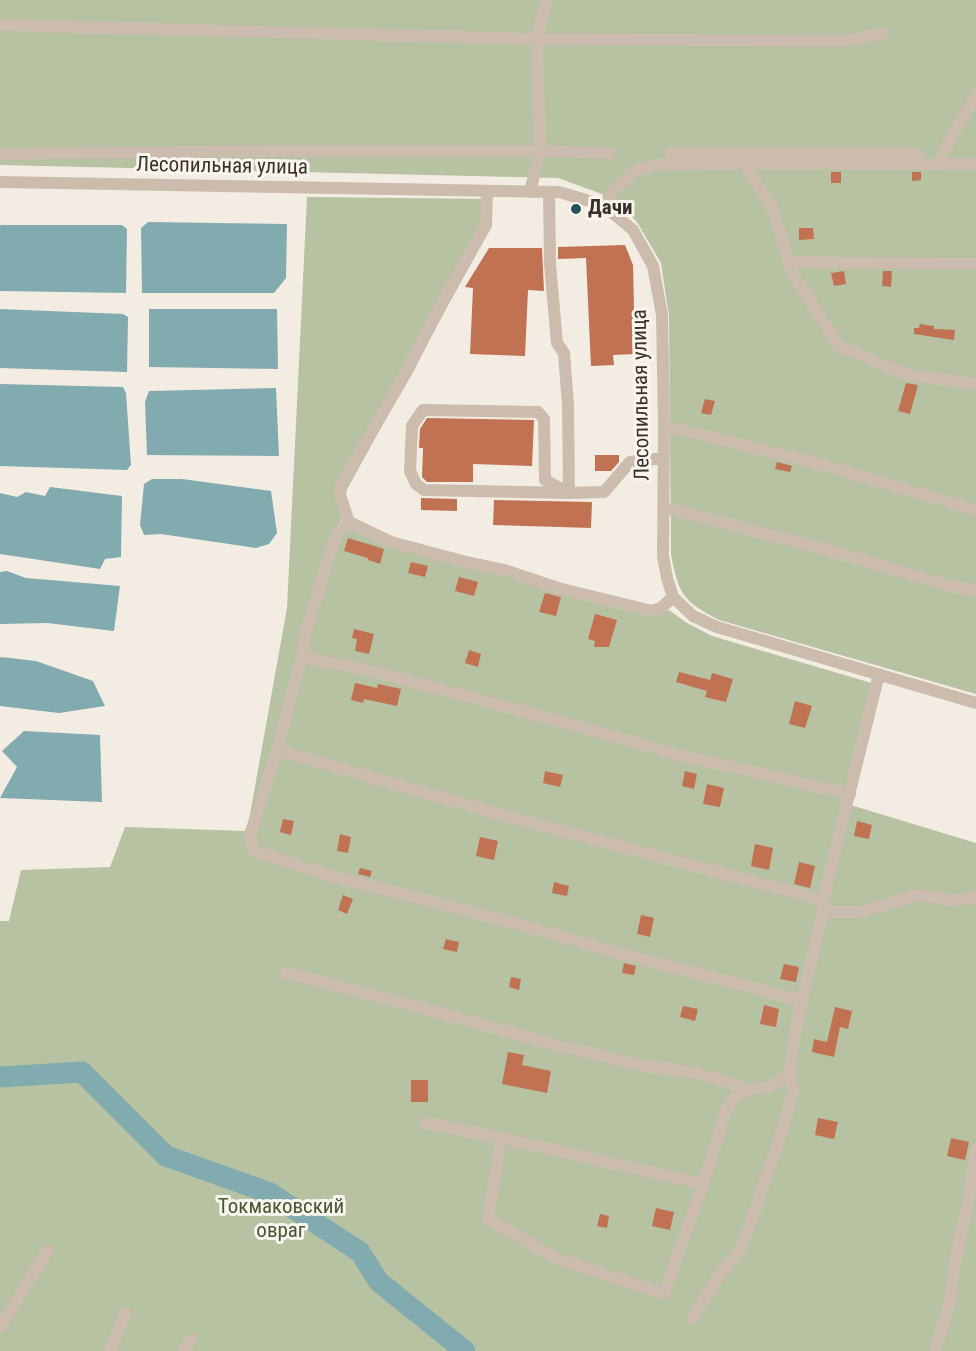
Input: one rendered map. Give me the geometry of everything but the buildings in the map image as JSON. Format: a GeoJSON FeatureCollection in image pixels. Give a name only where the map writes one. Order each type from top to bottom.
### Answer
{"type":"FeatureCollection","features":[{"type":"Feature","properties":{"kind":"street"},"geometry":{"type":"LineString","coordinates":[[530,192],[540,151],[537,39],[546,0]]}},
{"type":"Feature","properties":{"kind":"street"},"geometry":{"type":"LineString","coordinates":[[0,25],[537,39],[845,41],[883,33]]}},
{"type":"Feature","properties":{"kind":"street"},"geometry":{"type":"LineString","coordinates":[[941,164],[942,155],[976,95]]}},
{"type":"Feature","properties":{"kind":"street"},"geometry":{"type":"LineString","coordinates":[[0,154],[263,151],[609,153]]}},
{"type":"Feature","properties":{"kind":"street"},"geometry":{"type":"LineString","coordinates":[[670,153],[916,153],[916,164]]}},
{"type":"Feature","properties":{"kind":"street"},"geometry":{"type":"LineString","coordinates":[[743,163],[772,206],[792,272],[839,346],[908,375],[976,384]]}},
{"type":"Feature","properties":{"kind":"street"},"geometry":{"type":"LineString","coordinates":[[603,204],[635,171],[655,165],[976,164]]}},
{"type":"Feature","properties":{"kind":"street","name":"Лесопильная улица"},"geometry":{"type":"LineString","coordinates":[[0,182],[559,192],[603,204],[633,230],[653,266],[662,315],[663,556],[673,597]]}},
{"type":"Feature","properties":{"kind":"street"},"geometry":{"type":"LineString","coordinates":[[488,192],[486,225],[407,371],[341,485],[340,495],[349,522],[391,542],[504,570],[558,588],[652,611],[661,608],[673,597],[693,616],[717,627],[976,703]]}},
{"type":"Feature","properties":{"kind":"street"},"geometry":{"type":"LineString","coordinates":[[549,192],[550,264],[557,343],[564,353],[568,405],[569,493]]}},
{"type":"Feature","properties":{"kind":"street"},"geometry":{"type":"LineString","coordinates":[[789,262],[976,264]]}},
{"type":"Feature","properties":{"kind":"street"},"geometry":{"type":"LineString","coordinates":[[569,493],[545,480],[544,419],[538,412],[423,410],[413,423],[410,471],[416,484],[424,490],[569,493],[604,492],[630,462],[664,458]]}},
{"type":"Feature","properties":{"kind":"street"},"geometry":{"type":"LineString","coordinates":[[664,426],[816,463],[976,510]]}},
{"type":"Feature","properties":{"kind":"street"},"geometry":{"type":"LineString","coordinates":[[663,507],[976,591]]}},
{"type":"Feature","properties":{"kind":"street"},"geometry":{"type":"LineString","coordinates":[[349,522],[337,534],[305,633],[302,655],[277,750],[250,834],[254,851],[331,876],[803,1001]]}},
{"type":"Feature","properties":{"kind":"street"},"geometry":{"type":"LineString","coordinates":[[302,655],[376,672],[675,754],[850,794]]}},
{"type":"Feature","properties":{"kind":"street"},"geometry":{"type":"LineString","coordinates":[[693,1318],[719,1275],[741,1249],[779,1141],[794,1089],[789,1074],[798,1017],[879,674]]}},
{"type":"Feature","properties":{"kind":"street"},"geometry":{"type":"LineString","coordinates":[[277,750],[823,906],[861,912],[918,895],[959,902],[976,896]]}},
{"type":"Feature","properties":{"kind":"street"},"geometry":{"type":"LineString","coordinates":[[286,973],[559,1046],[645,1066],[691,1072],[726,1081],[748,1090]]}},
{"type":"Feature","properties":{"kind":"street"},"geometry":{"type":"LineString","coordinates":[[501,1138],[488,1219],[556,1258],[664,1294],[703,1184],[726,1110],[737,1095],[748,1090],[770,1086],[789,1074]]}},
{"type":"Feature","properties":{"kind":"street"},"geometry":{"type":"LineString","coordinates":[[424,1123],[703,1184]]}},
{"type":"Feature","properties":{"kind":"street"},"geometry":{"type":"LineString","coordinates":[[935,1351],[950,1301],[976,1150]]}},
{"type":"Feature","properties":{"kind":"street"},"geometry":{"type":"LineString","coordinates":[[0,1327],[48,1250]]}},
{"type":"Feature","properties":{"kind":"street"},"geometry":{"type":"LineString","coordinates":[[110,1351],[125,1313]]}},
{"type":"Feature","properties":{"kind":"street"},"geometry":{"type":"LineString","coordinates":[[184,1351],[191,1339]]}},
{"type":"Feature","properties":{"kind":"green space"},"geometry":{"type":"Polygon","coordinates":[[[0,0],[976,0],[976,694],[719,620],[690,602],[684,595],[671,555],[669,316],[661,263],[637,222],[613,198],[558,178],[0,165],[0,0]]]}},
{"type":"Feature","properties":{"kind":"green space","name":"Токмаковский овраг"},"geometry":{"type":"Polygon","coordinates":[[[307,197],[491,199],[490,229],[339,504],[342,517],[339,526],[649,616],[669,610],[687,623],[712,636],[875,684],[844,803],[976,843],[976,1351],[0,1351],[0,921],[9,921],[21,870],[110,867],[125,827],[247,831],[287,608],[307,197]]]}},
{"type":"Feature","properties":{"kind":"water"},"geometry":{"type":"Polygon","coordinates":[[[148,222],[287,224],[286,278],[274,293],[142,293],[141,228],[148,222]]]}},
{"type":"Feature","properties":{"kind":"water"},"geometry":{"type":"Polygon","coordinates":[[[1,225],[122,225],[127,229],[126,293],[0,291],[1,225]]]}},
{"type":"Feature","properties":{"kind":"water"},"geometry":{"type":"Polygon","coordinates":[[[0,309],[123,314],[128,317],[127,372],[0,368],[0,309]]]}},
{"type":"Feature","properties":{"kind":"water"},"geometry":{"type":"Polygon","coordinates":[[[149,309],[277,309],[278,369],[149,367],[149,309]]]}},
{"type":"Feature","properties":{"kind":"water"},"geometry":{"type":"Polygon","coordinates":[[[0,384],[123,387],[126,393],[131,465],[127,470],[0,466],[0,384]]]}},
{"type":"Feature","properties":{"kind":"water"},"geometry":{"type":"Polygon","coordinates":[[[276,388],[279,456],[147,455],[145,402],[149,391],[276,388]]]}},
{"type":"Feature","properties":{"kind":"water"},"geometry":{"type":"Polygon","coordinates":[[[152,479],[182,479],[271,491],[277,533],[269,544],[256,548],[161,534],[144,535],[140,525],[144,484],[152,479]]]}},
{"type":"Feature","properties":{"kind":"water"},"geometry":{"type":"Polygon","coordinates":[[[50,487],[122,496],[121,557],[105,559],[100,569],[0,554],[0,493],[17,497],[26,492],[45,496],[50,487]]]}},
{"type":"Feature","properties":{"kind":"water"},"geometry":{"type":"Polygon","coordinates":[[[7,571],[26,578],[120,586],[114,631],[47,623],[0,624],[0,572],[7,571]]]}},
{"type":"Feature","properties":{"kind":"water"},"geometry":{"type":"Polygon","coordinates":[[[1,657],[36,661],[93,681],[105,706],[59,713],[0,706],[1,657]]]}},
{"type":"Feature","properties":{"kind":"water"},"geometry":{"type":"Polygon","coordinates":[[[24,731],[100,735],[102,802],[0,798],[17,767],[2,751],[24,731]]]}},
{"type":"Feature","properties":{"kind":"waterway"},"geometry":{"type":"LineString","coordinates":[[0,1077],[82,1072],[166,1156],[270,1193],[360,1252],[379,1282],[465,1351]]}},
{"type":"Feature","properties":{"kind":"place","name":"Дачи"},"geometry":{"type":"Point","coordinates":[576,209]}}]}
